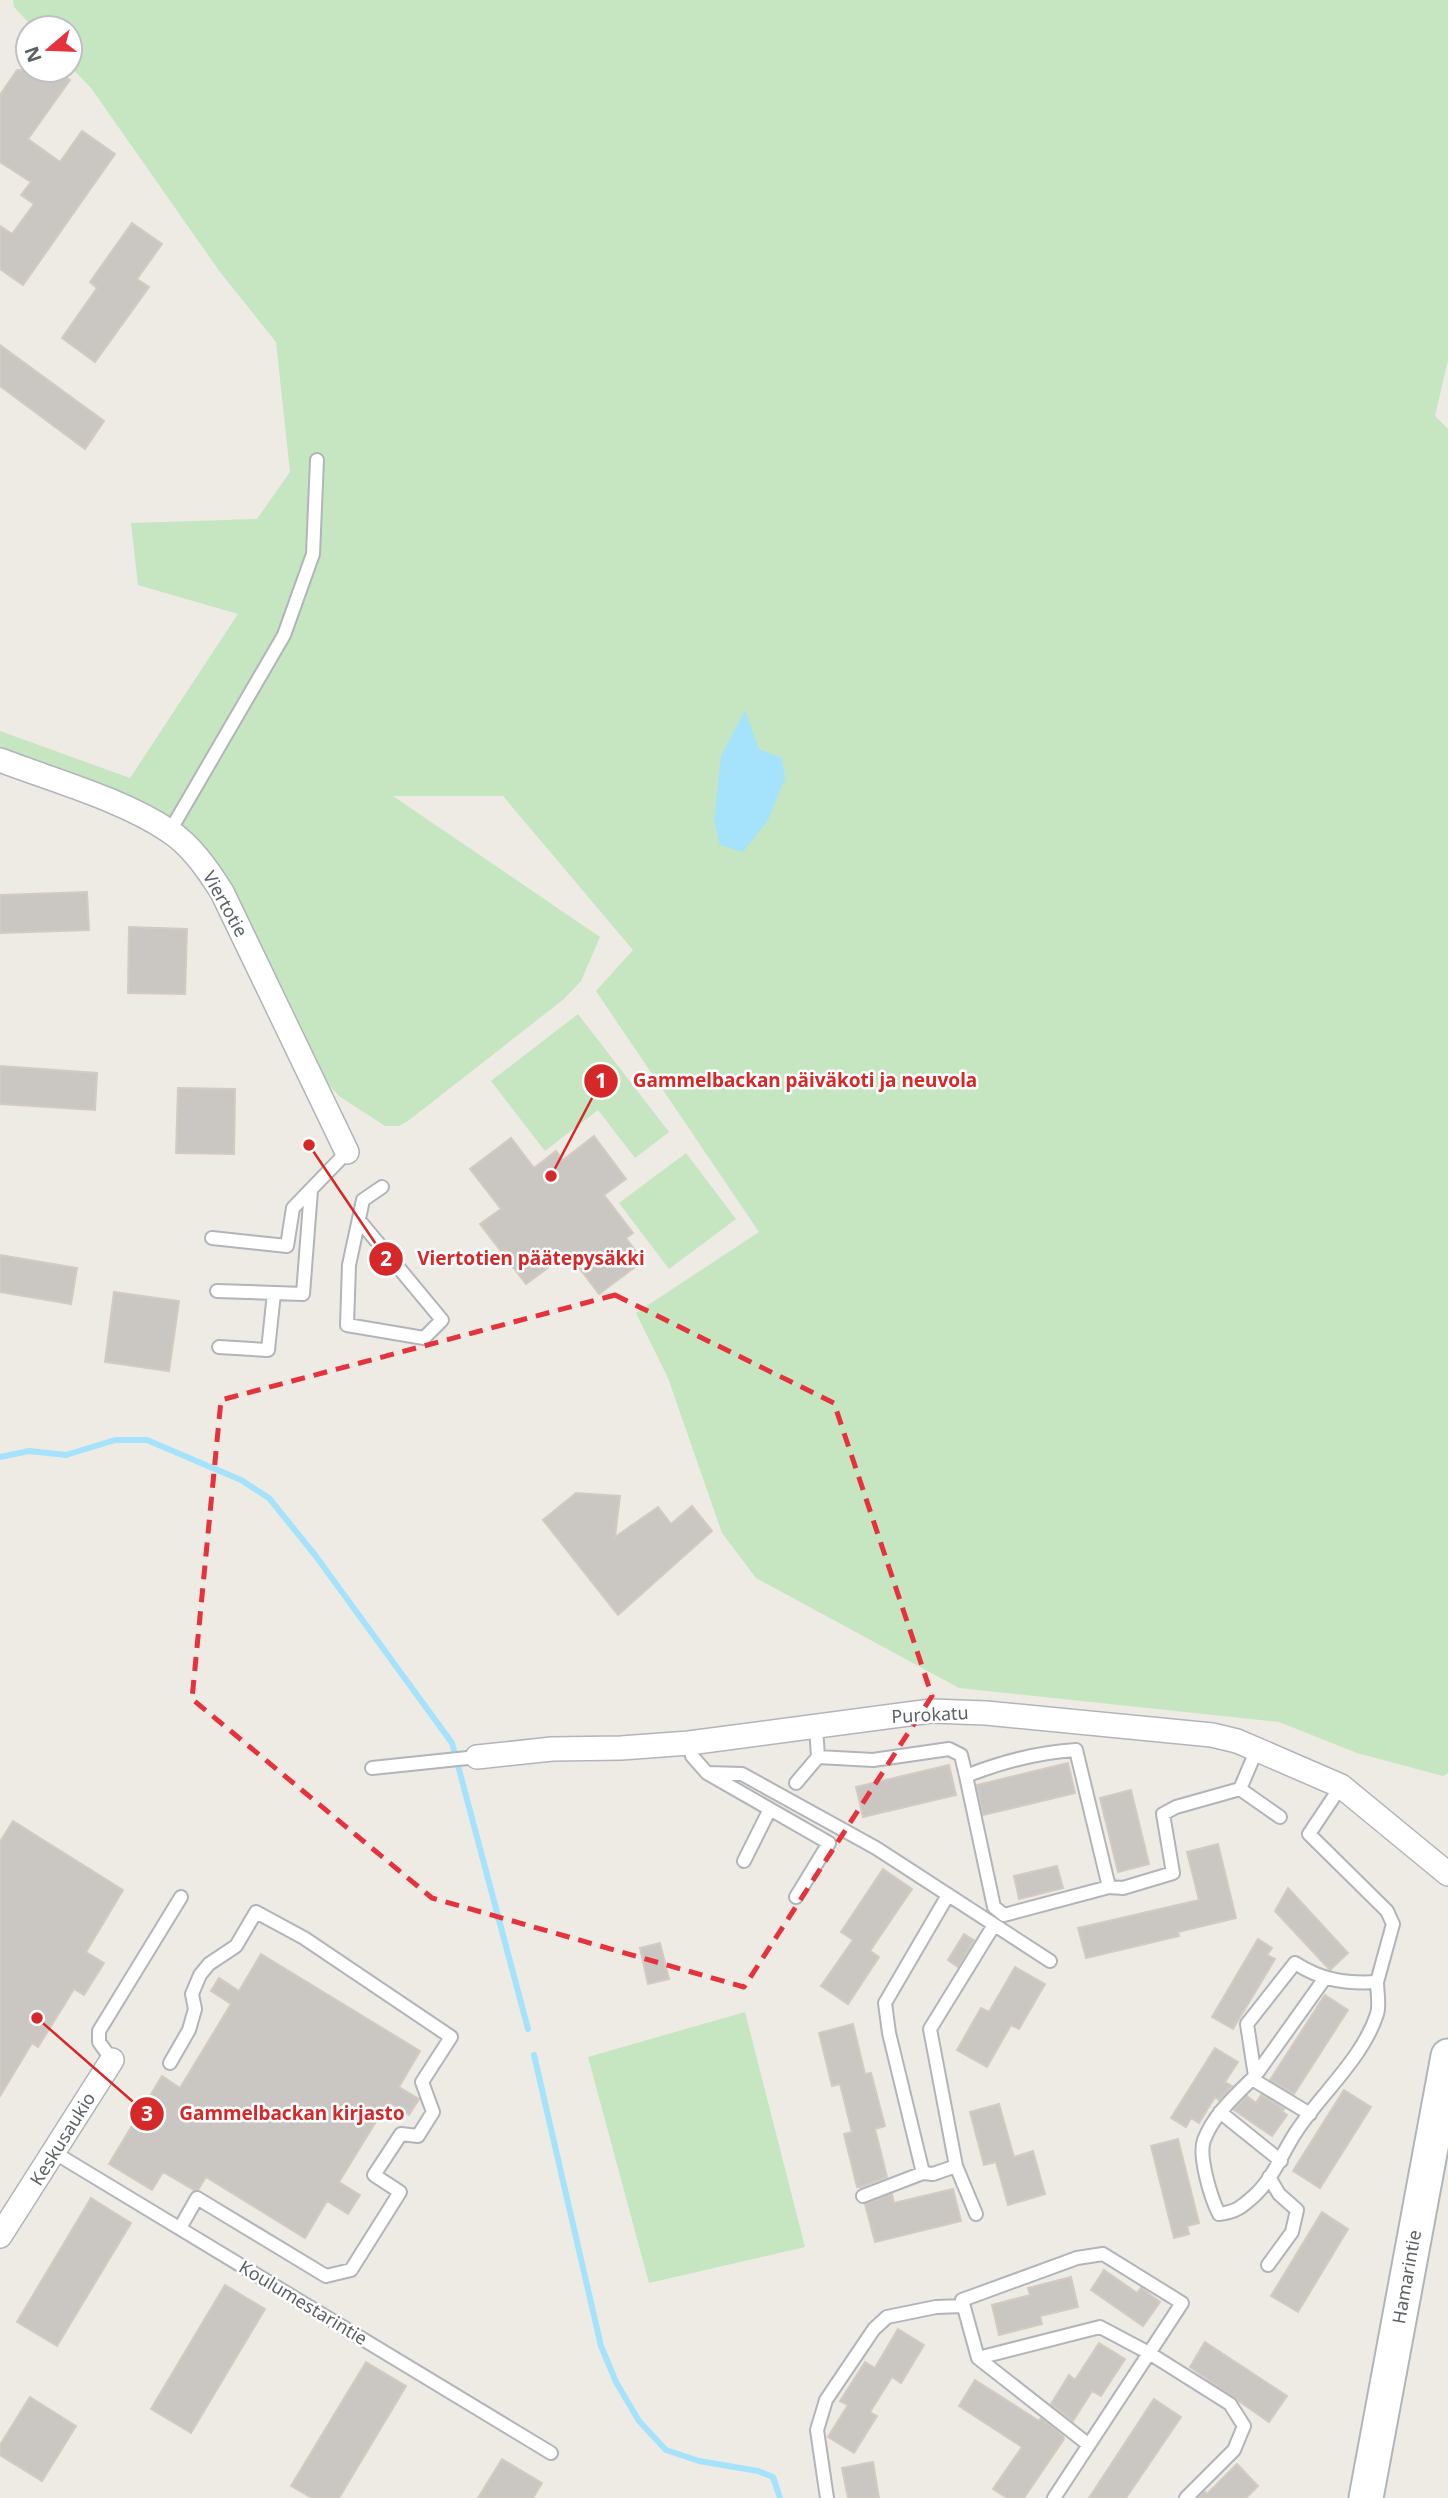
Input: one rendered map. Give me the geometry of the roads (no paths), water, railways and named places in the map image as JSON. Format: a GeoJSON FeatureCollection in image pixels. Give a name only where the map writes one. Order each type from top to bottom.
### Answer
{"type":"FeatureCollection","features":[{"type":"Feature","properties":{"kind":"street","name":"Viertotie"},"geometry":{"type":"LineString","coordinates":[[0,760],[115,802],[170,831],[204,865],[222,892],[347,1152]]}},
{"type":"Feature","properties":{"kind":"street","name":"Purokatu"},"geometry":{"type":"LineString","coordinates":[[477,1757],[552,1749],[689,1743],[931,1711],[986,1713],[1212,1735],[1237,1741],[1341,1786],[1448,1874]]}},
{"type":"Feature","properties":{"kind":"street","name":"Hamarintie"},"geometry":{"type":"LineString","coordinates":[[1366,2498],[1448,2056]]}},
{"type":"Feature","properties":{"kind":"street","name":"Keskusaukio"},"geometry":{"type":"LineString","coordinates":[[0,2236],[112,2060]]}},
{"type":"Feature","properties":{"kind":"lane"},"geometry":{"type":"LineString","coordinates":[[170,831],[284,635],[313,554],[317,460]]}},
{"type":"Feature","properties":{"kind":"lane"},"geometry":{"type":"LineString","coordinates":[[212,1238],[287,1246],[293,1208],[347,1152]]}},
{"type":"Feature","properties":{"kind":"lane"},"geometry":{"type":"LineString","coordinates":[[359,1220],[442,1321],[424,1338],[347,1325],[349,1265],[363,1200],[382,1187]]}},
{"type":"Feature","properties":{"kind":"lane"},"geometry":{"type":"LineString","coordinates":[[217,1290],[303,1294],[311,1190]]}},
{"type":"Feature","properties":{"kind":"lane"},"geometry":{"type":"LineString","coordinates":[[219,1347],[268,1350],[274,1293]]}},
{"type":"Feature","properties":{"kind":"lane"},"geometry":{"type":"LineString","coordinates":[[796,1783],[818,1757],[816,1727]]}},
{"type":"Feature","properties":{"kind":"lane"},"geometry":{"type":"LineString","coordinates":[[689,1743],[692,1756],[707,1773],[829,1843],[796,1897]]}},
{"type":"Feature","properties":{"kind":"lane"},"geometry":{"type":"LineString","coordinates":[[818,1757],[873,1760],[949,1749],[961,1755],[995,1907],[1004,1915],[1109,1887],[1123,1888],[1173,1873],[1163,1814],[1175,1807],[1240,1789]]}},
{"type":"Feature","properties":{"kind":"lane"},"geometry":{"type":"LineString","coordinates":[[1240,1789],[1257,1749]]}},
{"type":"Feature","properties":{"kind":"lane"},"geometry":{"type":"LineString","coordinates":[[966,1776],[1058,1751],[1076,1750],[1109,1887]]}},
{"type":"Feature","properties":{"kind":"lane","name":"Purokatu"},"geometry":{"type":"LineString","coordinates":[[372,1768],[477,1757]]}},
{"type":"Feature","properties":{"kind":"lane"},"geometry":{"type":"LineString","coordinates":[[707,1773],[742,1774],[876,1849],[1050,1961]]}},
{"type":"Feature","properties":{"kind":"lane"},"geometry":{"type":"LineString","coordinates":[[1325,1978],[1253,2078],[1220,2112],[1202,2143],[1208,2190],[1219,2214],[1234,2212],[1257,2193],[1281,2161],[1295,2132],[1329,2092],[1378,2012],[1377,1982],[1393,1924],[1387,1911],[1309,1834],[1341,1786]]}},
{"type":"Feature","properties":{"kind":"lane"},"geometry":{"type":"LineString","coordinates":[[1240,1789],[1280,1817]]}},
{"type":"Feature","properties":{"kind":"lane"},"geometry":{"type":"LineString","coordinates":[[744,1861],[771,1809]]}},
{"type":"Feature","properties":{"kind":"lane"},"geometry":{"type":"LineString","coordinates":[[923,2173],[885,2003],[948,1895]]}},
{"type":"Feature","properties":{"kind":"lane","name":"Keskusaukio"},"geometry":{"type":"LineString","coordinates":[[112,2060],[99,2042],[99,2031],[181,1897]]}},
{"type":"Feature","properties":{"kind":"lane"},"geometry":{"type":"LineString","coordinates":[[170,2063],[189,2029],[195,2009],[192,1994],[200,1975],[209,1964],[236,1946],[256,1912],[304,1938],[451,2037],[422,2082],[433,2112],[418,2136],[401,2134],[374,2175],[400,2192],[351,2270],[326,2276],[197,2198],[180,2228]]}},
{"type":"Feature","properties":{"kind":"lane"},"geometry":{"type":"LineString","coordinates":[[976,2214],[956,2166],[930,2029],[994,1925]]}},
{"type":"Feature","properties":{"kind":"lane"},"geometry":{"type":"LineString","coordinates":[[1253,2078],[1247,2024],[1295,1963],[1311,1974],[1334,1981],[1377,1982]]}},
{"type":"Feature","properties":{"kind":"lane"},"geometry":{"type":"LineString","coordinates":[[1253,2078],[1310,2114]]}},
{"type":"Feature","properties":{"kind":"lane"},"geometry":{"type":"LineString","coordinates":[[1220,2112],[1281,2161]]}},
{"type":"Feature","properties":{"kind":"lane","name":"Koulumestarintie"},"geometry":{"type":"LineString","coordinates":[[55,2153],[551,2453]]}},
{"type":"Feature","properties":{"kind":"lane"},"geometry":{"type":"LineString","coordinates":[[863,2196],[923,2173],[933,2174],[956,2166]]}},
{"type":"Feature","properties":{"kind":"lane"},"geometry":{"type":"LineString","coordinates":[[1268,2265],[1292,2232],[1297,2210],[1279,2194],[1269,2176]]}},
{"type":"Feature","properties":{"kind":"lane"},"geometry":{"type":"LineString","coordinates":[[1054,2498],[1089,2445],[1182,2303],[1103,2254],[1077,2258],[962,2300],[978,2358],[1089,2445]]}},
{"type":"Feature","properties":{"kind":"lane"},"geometry":{"type":"LineString","coordinates":[[827,2498],[817,2430],[826,2400],[874,2329],[887,2317],[936,2306],[963,2306]]}},
{"type":"Feature","properties":{"kind":"lane"},"geometry":{"type":"LineString","coordinates":[[978,2358],[1100,2327],[1149,2353],[1230,2404],[1244,2426],[1234,2450],[1186,2498]]}},
{"type":"Feature","properties":{"kind":"water"},"geometry":{"type":"Polygon","coordinates":[[[745,710],[759,749],[782,758],[785,778],[768,820],[743,852],[720,845],[714,821],[721,756],[745,710]]]}},
{"type":"Feature","properties":{"kind":"waterway"},"geometry":{"type":"LineString","coordinates":[[0,1457],[29,1451],[66,1455],[115,1440],[147,1440],[241,1480],[269,1498],[315,1555],[452,1743],[528,2029]]}},
{"type":"Feature","properties":{"kind":"waterway"},"geometry":{"type":"LineString","coordinates":[[534,2055],[601,2346],[616,2382],[639,2421],[666,2450],[699,2461],[758,2471],[773,2477],[780,2498]]}},
{"type":"Feature","properties":{"kind":"place","name":"Viertotien päätepysäkki"},"geometry":{"type":"Point","coordinates":[309,1145]}},
{"type":"Feature","properties":{"kind":"place","name":"Gammelbackan päiväkoti ja neuvola"},"geometry":{"type":"Point","coordinates":[551,1176]}},
{"type":"Feature","properties":{"kind":"place","name":"Gammelbackan kirjasto"},"geometry":{"type":"Point","coordinates":[37,2018]}}]}
